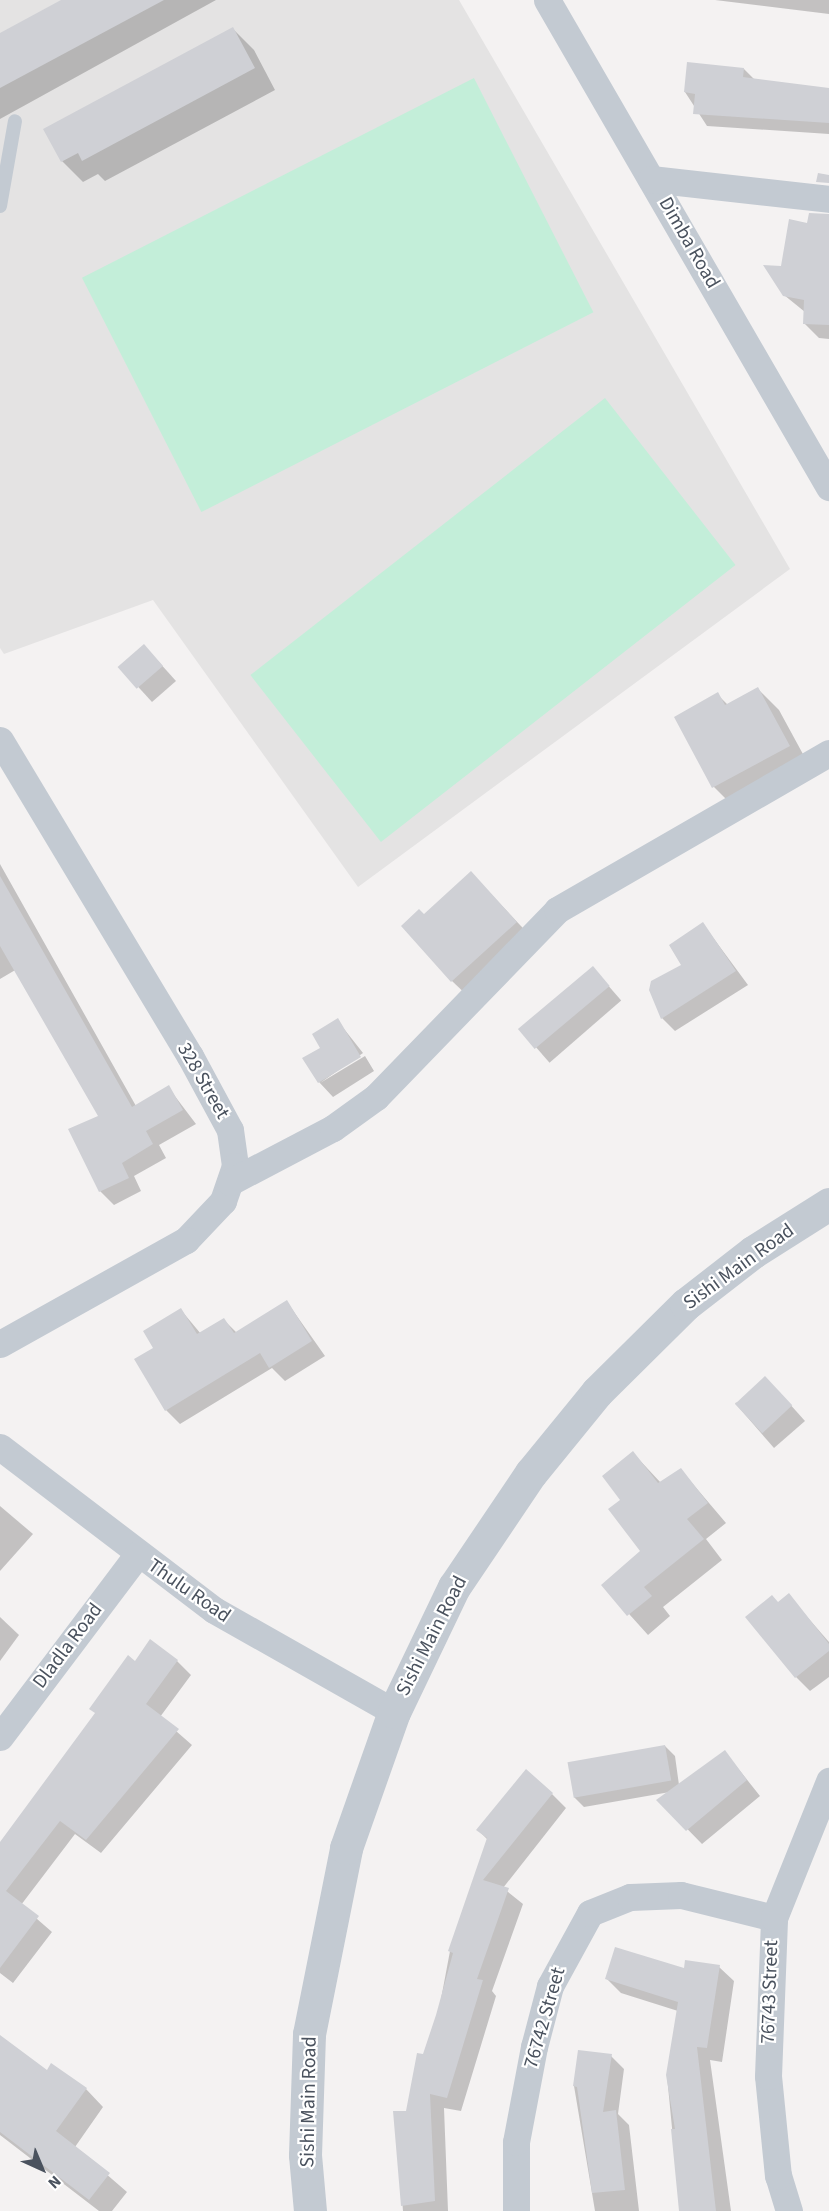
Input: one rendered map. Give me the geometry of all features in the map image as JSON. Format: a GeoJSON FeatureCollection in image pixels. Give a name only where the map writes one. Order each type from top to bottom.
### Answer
{"type":"FeatureCollection","features":[{"type":"Feature","properties":{"kind":"street","name":"Dimba Road"},"geometry":{"type":"LineString","coordinates":[[547,0],[829,486]]}},
{"type":"Feature","properties":{"kind":"street"},"geometry":{"type":"LineString","coordinates":[[651,178],[829,199]]}},
{"type":"Feature","properties":{"kind":"street","name":"328 Street"},"geometry":{"type":"LineString","coordinates":[[0,740],[230,1130],[236,1166],[223,1201],[186,1240],[0,1344]]}},
{"type":"Feature","properties":{"kind":"street"},"geometry":{"type":"LineString","coordinates":[[230,1182],[333,1128],[376,1096],[557,910],[829,753]]}},
{"type":"Feature","properties":{"kind":"street","name":"Sishi Main Road"},"geometry":{"type":"LineString","coordinates":[[310,2211],[305,2155],[309,2034],[346,1848],[394,1712],[454,1587],[531,1473],[597,1392],[686,1304],[753,1252],[829,1204]]}},
{"type":"Feature","properties":{"kind":"street","name":"Thulu Road"},"geometry":{"type":"LineString","coordinates":[[0,1447],[137,1555],[268,1643],[394,1712]]}},
{"type":"Feature","properties":{"kind":"street","name":"Dladla Road"},"geometry":{"type":"LineString","coordinates":[[0,1737],[137,1555]]}},
{"type":"Feature","properties":{"kind":"street","name":"76743 Street"},"geometry":{"type":"LineString","coordinates":[[789,2211],[778,2176],[768,2076],[774,1918],[829,1781]]}},
{"type":"Feature","properties":{"kind":"street","name":"76742 Street"},"geometry":{"type":"LineString","coordinates":[[516,2211],[516,2142],[534,2048],[550,1986],[590,1913],[630,1897],[681,1895],[774,1918]]}},
{"type":"Feature","properties":{"kind":"lane"},"geometry":{"type":"LineString","coordinates":[[0,206],[15,121]]}},
{"type":"Feature","properties":{"kind":"shaded area"},"geometry":{"type":"Polygon","coordinates":[[[0,0],[459,0],[790,569],[358,887],[153,600],[4,654],[0,648],[0,0]]]}},
{"type":"Feature","properties":{"kind":"green space"},"geometry":{"type":"Polygon","coordinates":[[[474,78],[593,312],[201,512],[82,278],[474,78]]]}},
{"type":"Feature","properties":{"kind":"green space"},"geometry":{"type":"Polygon","coordinates":[[[605,398],[736,565],[381,842],[250,675],[605,398]]]}},
{"type":"Feature","properties":{"kind":"building"},"geometry":{"type":"Polygon","coordinates":[[[61,0],[164,0],[0,88],[0,33],[61,0]]]}},
{"type":"Feature","properties":{"kind":"building"},"geometry":{"type":"Polygon","coordinates":[[[233,27],[255,68],[82,161],[78,153],[61,162],[43,129],[233,27]]]}},
{"type":"Feature","properties":{"kind":"building"},"geometry":{"type":"Polygon","coordinates":[[[687,62],[744,68],[743,77],[829,88],[829,123],[693,114],[695,94],[684,92],[687,62]]]}},
{"type":"Feature","properties":{"kind":"building"},"geometry":{"type":"Polygon","coordinates":[[[818,173],[829,175],[829,183],[816,182],[818,173]]]}},
{"type":"Feature","properties":{"kind":"building"},"geometry":{"type":"Polygon","coordinates":[[[809,213],[829,214],[829,325],[803,324],[804,300],[783,296],[763,265],[781,266],[789,219],[807,223],[809,213]]]}},
{"type":"Feature","properties":{"kind":"building"},"geometry":{"type":"Polygon","coordinates":[[[144,644],[163,666],[137,689],[118,667],[144,644]]]}},
{"type":"Feature","properties":{"kind":"building"},"geometry":{"type":"Polygon","coordinates":[[[758,687],[790,746],[712,788],[674,717],[718,692],[725,705],[758,687]]]}},
{"type":"Feature","properties":{"kind":"building"},"geometry":{"type":"Polygon","coordinates":[[[471,871],[517,922],[451,982],[401,926],[419,909],[424,914],[471,871]]]}},
{"type":"Feature","properties":{"kind":"building"},"geometry":{"type":"Polygon","coordinates":[[[0,876],[132,1107],[169,1085],[183,1110],[146,1131],[153,1144],[122,1163],[129,1178],[99,1192],[68,1129],[98,1116],[0,946],[0,876]]]}},
{"type":"Feature","properties":{"kind":"building"},"geometry":{"type":"Polygon","coordinates":[[[703,922],[736,971],[661,1019],[649,990],[651,981],[681,965],[669,945],[703,922]]]}},
{"type":"Feature","properties":{"kind":"building"},"geometry":{"type":"Polygon","coordinates":[[[593,966],[610,986],[535,1049],[518,1029],[593,966]]]}},
{"type":"Feature","properties":{"kind":"building"},"geometry":{"type":"Polygon","coordinates":[[[338,1018],[361,1057],[318,1083],[302,1058],[320,1048],[312,1034],[338,1018]]]}},
{"type":"Feature","properties":{"kind":"building"},"geometry":{"type":"Polygon","coordinates":[[[287,1300],[312,1341],[269,1368],[260,1353],[165,1411],[134,1359],[153,1348],[143,1331],[181,1308],[197,1334],[224,1318],[234,1333],[287,1300]]]}},
{"type":"Feature","properties":{"kind":"building"},"geometry":{"type":"Polygon","coordinates":[[[765,1376],[792,1405],[762,1433],[735,1404],[765,1376]]]}},
{"type":"Feature","properties":{"kind":"building"},"geometry":{"type":"Polygon","coordinates":[[[633,1451],[658,1483],[681,1468],[708,1503],[687,1519],[704,1539],[644,1587],[652,1596],[627,1616],[601,1585],[640,1551],[608,1509],[620,1500],[602,1476],[633,1451]]]}},
{"type":"Feature","properties":{"kind":"building"},"geometry":{"type":"Polygon","coordinates":[[[789,1593],[829,1644],[829,1651],[795,1678],[745,1617],[772,1595],[778,1602],[789,1593]]]}},
{"type":"Feature","properties":{"kind":"building"},"geometry":{"type":"Polygon","coordinates":[[[150,1639],[178,1660],[146,1704],[179,1729],[86,1840],[60,1821],[6,1891],[39,1916],[0,1968],[0,1842],[95,1713],[89,1709],[128,1655],[135,1661],[150,1639]]]}},
{"type":"Feature","properties":{"kind":"building"},"geometry":{"type":"Polygon","coordinates":[[[665,1745],[671,1780],[574,1798],[568,1762],[665,1745]]]}},
{"type":"Feature","properties":{"kind":"building"},"geometry":{"type":"Polygon","coordinates":[[[725,1750],[747,1780],[686,1831],[656,1800],[725,1750]]]}},
{"type":"Feature","properties":{"kind":"building"},"geometry":{"type":"Polygon","coordinates":[[[526,1769],[553,1793],[483,1880],[509,1888],[477,1979],[483,1980],[447,2098],[430,2094],[435,2201],[401,2206],[393,2111],[406,2111],[417,2053],[423,2054],[436,2015],[453,1953],[448,1951],[487,1838],[476,1830],[526,1769]]]}},
{"type":"Feature","properties":{"kind":"building"},"geometry":{"type":"Polygon","coordinates":[[[615,1947],[684,1968],[685,1960],[720,1965],[707,2048],[697,2047],[716,2211],[679,2211],[671,2129],[675,2129],[666,2075],[678,2002],[605,1979],[615,1947]]]}},
{"type":"Feature","properties":{"kind":"building"},"geometry":{"type":"Polygon","coordinates":[[[0,2035],[47,2070],[51,2063],[87,2088],[56,2131],[110,2173],[89,2200],[0,2132],[0,2035]]]}},
{"type":"Feature","properties":{"kind":"building"},"geometry":{"type":"Polygon","coordinates":[[[578,2050],[612,2054],[603,2112],[616,2110],[625,2190],[592,2193],[577,2087],[573,2086],[578,2050]]]}}]}
